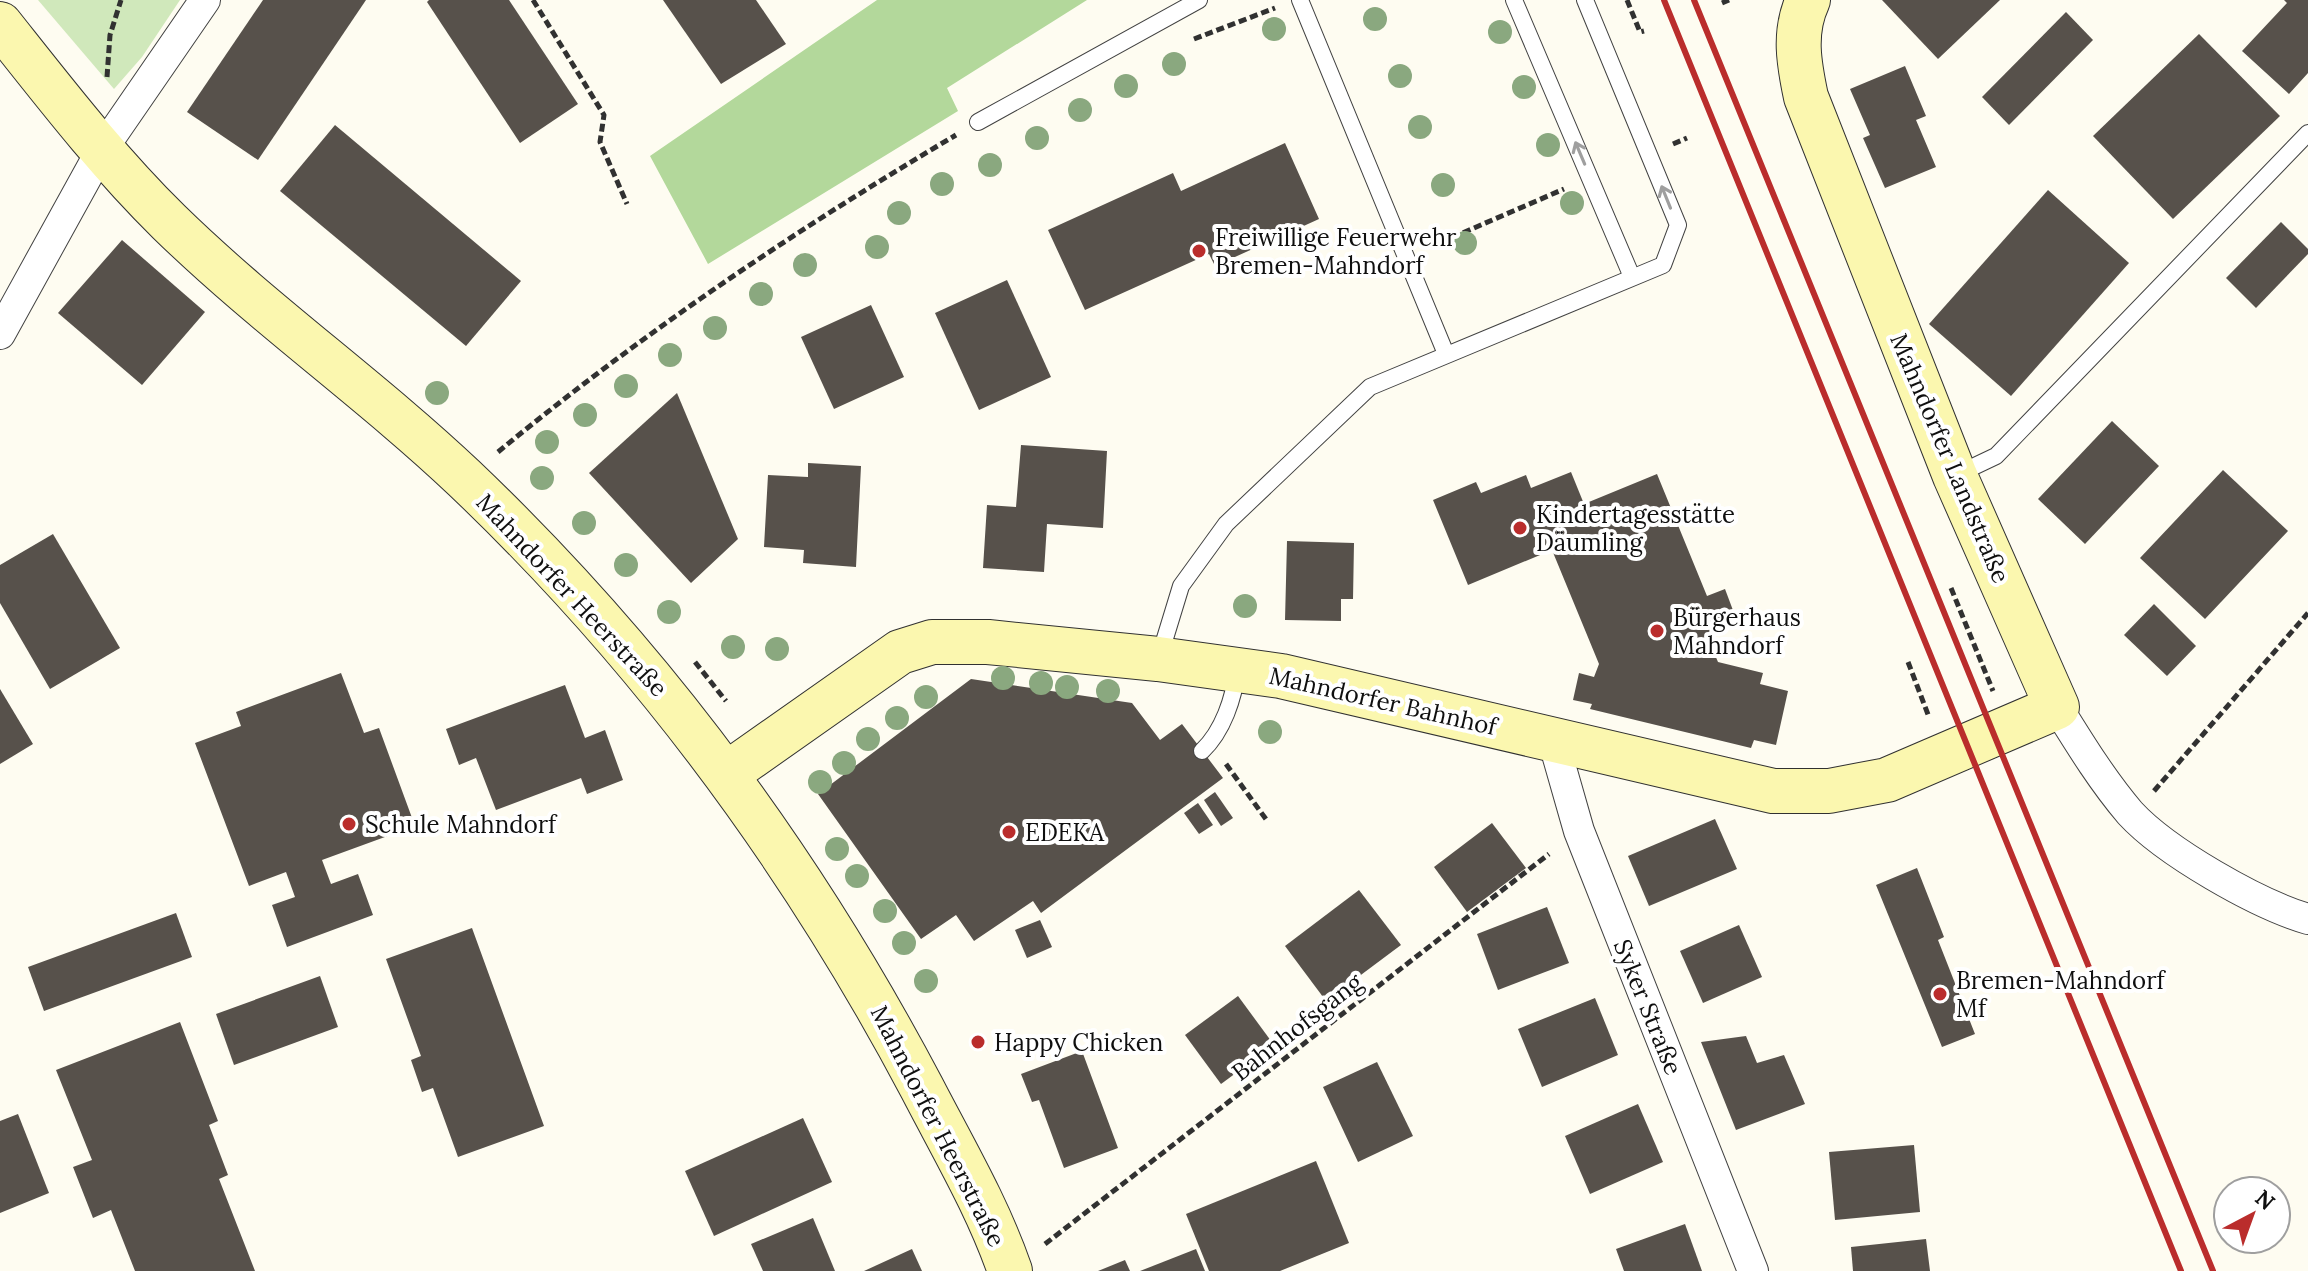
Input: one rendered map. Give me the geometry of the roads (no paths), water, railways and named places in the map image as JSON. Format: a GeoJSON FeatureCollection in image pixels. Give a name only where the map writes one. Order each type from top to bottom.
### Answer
{"type":"FeatureCollection","features":[{"type":"Feature","properties":{"kind":"street"},"geometry":{"type":"LineString","coordinates":[[0,334],[101,151],[205,0]]}},
{"type":"Feature","properties":{"kind":"street","name":"Mahndorfer Landstraße"},"geometry":{"type":"LineString","coordinates":[[1808,0],[1803,11],[1797,53],[1806,97],[1955,476],[2057,707],[2098,773],[2133,816],[2200,867],[2290,914],[2308,919]]}},
{"type":"Feature","properties":{"kind":"street","name":"Mahndorfer Heerstraße"},"geometry":{"type":"LineString","coordinates":[[0,24],[101,151],[171,224],[423,441],[509,522],[550,563],[683,715],[776,840],[892,1031],[980,1197],[1023,1260]]}},
{"type":"Feature","properties":{"kind":"street","name":"Mahndorfer Bahnhof"},"geometry":{"type":"LineString","coordinates":[[728,773],[900,652],[932,642],[988,642],[1158,659],[1281,676],[1773,791],[1829,791],[1887,780],[2057,707]]}},
{"type":"Feature","properties":{"kind":"street","name":"Syker Straße"},"geometry":{"type":"LineString","coordinates":[[1553,740],[1579,831],[1753,1271]]}},
{"type":"Feature","properties":{"kind":"lane"},"geometry":{"type":"LineString","coordinates":[[978,122],[1199,0]]}},
{"type":"Feature","properties":{"kind":"lane"},"geometry":{"type":"LineString","coordinates":[[1300,0],[1446,354]]}},
{"type":"Feature","properties":{"kind":"lane"},"geometry":{"type":"LineString","coordinates":[[1514,0],[1632,277]]}},
{"type":"Feature","properties":{"kind":"lane"},"geometry":{"type":"LineString","coordinates":[[1158,659],[1181,586],[1226,524],[1370,387],[1663,265],[1678,225],[1585,0]]}},
{"type":"Feature","properties":{"kind":"lane"},"geometry":{"type":"LineString","coordinates":[[1955,476],[1996,456],[2308,133]]}},
{"type":"Feature","properties":{"kind":"lane"},"geometry":{"type":"LineString","coordinates":[[1206,747],[1234,694],[1237,670]]}},
{"type":"Feature","properties":{"kind":"railway"},"geometry":{"type":"LineString","coordinates":[[1664,0],[2181,1271]]}},
{"type":"Feature","properties":{"kind":"railway"},"geometry":{"type":"LineString","coordinates":[[1694,0],[2213,1271]]}},
{"type":"Feature","properties":{"kind":"place","name":"Freiwillige Feuerwehr Bremen-Mahndorf"},"geometry":{"type":"Point","coordinates":[1199,251]}},
{"type":"Feature","properties":{"kind":"place","name":"Kindertagesstätte Däumling"},"geometry":{"type":"Point","coordinates":[1520,528]}},
{"type":"Feature","properties":{"kind":"place","name":"Bürgerhaus Mahndorf"},"geometry":{"type":"Point","coordinates":[1657,631]}},
{"type":"Feature","properties":{"kind":"place","name":"Schule Mahndorf"},"geometry":{"type":"Point","coordinates":[349,824]}},
{"type":"Feature","properties":{"kind":"place","name":"EDEKA"},"geometry":{"type":"Point","coordinates":[1009,832]}},
{"type":"Feature","properties":{"kind":"place","name":"Bremen-Mahndorf Mf"},"geometry":{"type":"Point","coordinates":[1940,994]}},
{"type":"Feature","properties":{"kind":"place","name":"Happy Chicken"},"geometry":{"type":"Point","coordinates":[978,1042]}}]}
